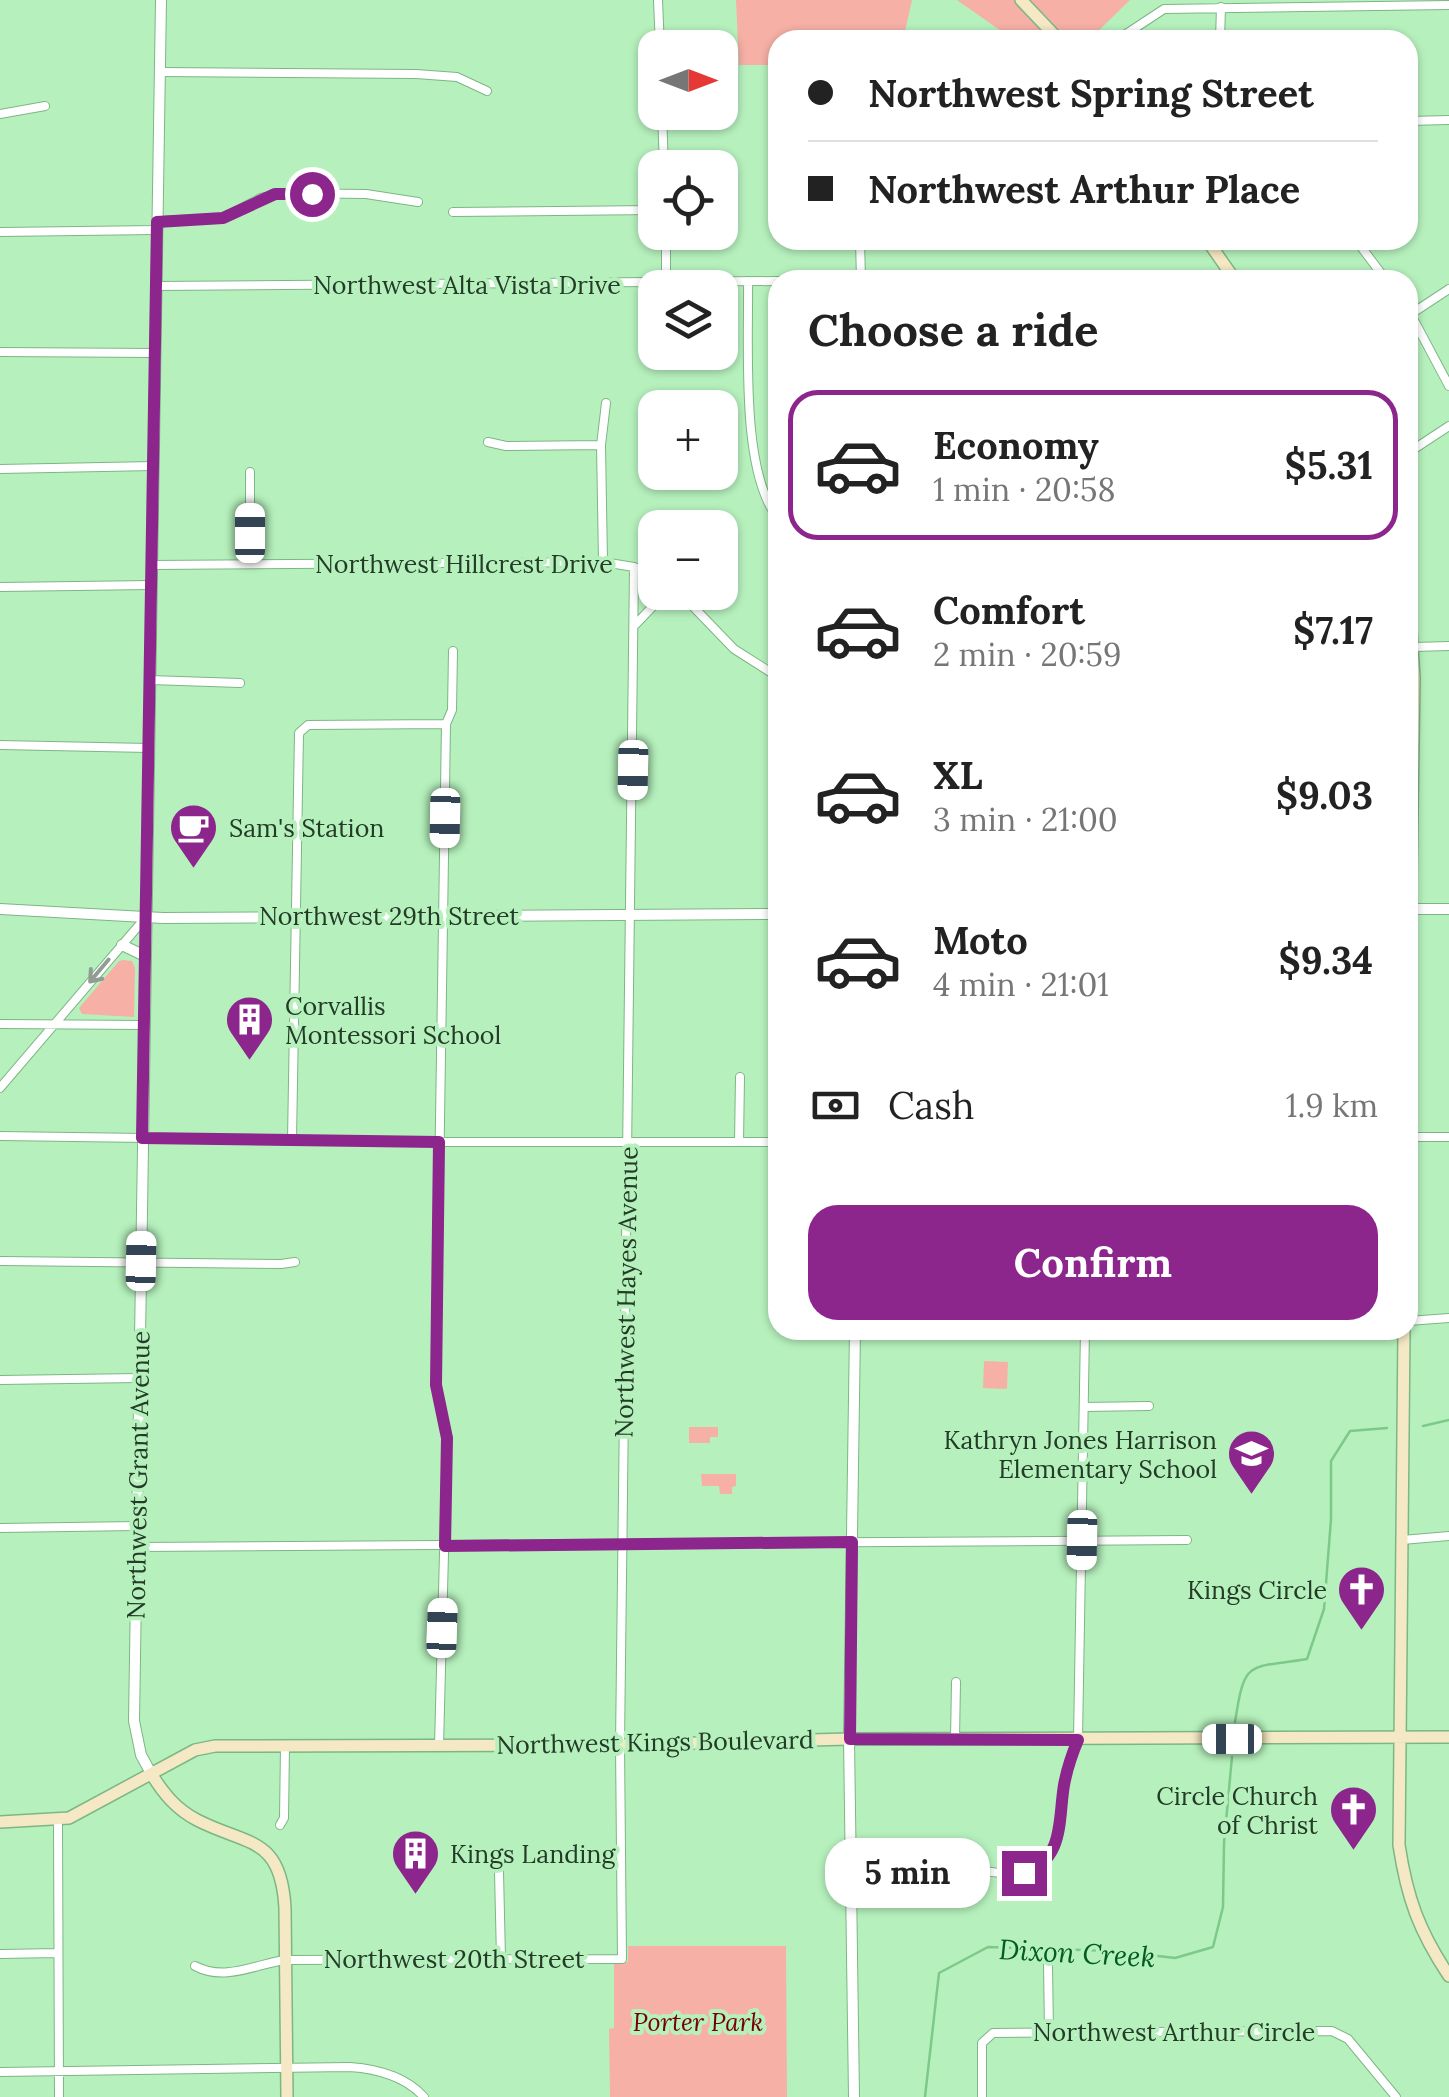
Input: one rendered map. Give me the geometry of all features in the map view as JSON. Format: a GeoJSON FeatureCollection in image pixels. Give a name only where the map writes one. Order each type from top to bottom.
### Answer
{"type":"FeatureCollection","features":[{"type":"Feature","properties":{"kind":"main road"},"geometry":{"type":"LineString","coordinates":[[1021,0],[1050,30]]}},
{"type":"Feature","properties":{"kind":"main road"},"geometry":{"type":"LineString","coordinates":[[1404,1340],[1399,1845],[1404,1885],[1432,1949],[1449,1976]]}},
{"type":"Feature","properties":{"kind":"main road","name":"Northwest Kings Boulevard"},"geometry":{"type":"LineString","coordinates":[[0,1822],[58,1820],[79,1814],[204,1748],[850,1739],[1449,1738]]}},
{"type":"Feature","properties":{"kind":"main road","name":"Northwest Grant Avenue"},"geometry":{"type":"LineString","coordinates":[[152,1774],[166,1796],[187,1814],[251,1840],[272,1860],[284,1891],[287,2097]]}},
{"type":"Feature","properties":{"kind":"street","name":"Northwest Grant Avenue"},"geometry":{"type":"LineString","coordinates":[[152,1774],[141,1755],[134,1721],[161,0]]}},
{"type":"Feature","properties":{"kind":"street"},"geometry":{"type":"LineString","coordinates":[[658,0],[659,30]]}},
{"type":"Feature","properties":{"kind":"street"},"geometry":{"type":"LineString","coordinates":[[1131,30],[1164,9],[1293,3],[1449,5]]}},
{"type":"Feature","properties":{"kind":"street"},"geometry":{"type":"LineString","coordinates":[[1220,30],[1221,7]]}},
{"type":"Feature","properties":{"kind":"street"},"geometry":{"type":"LineString","coordinates":[[160,72],[416,74],[456,78],[488,91]]}},
{"type":"Feature","properties":{"kind":"street"},"geometry":{"type":"LineString","coordinates":[[0,114],[45,106]]}},
{"type":"Feature","properties":{"kind":"street"},"geometry":{"type":"LineString","coordinates":[[1418,121],[1449,120]]}},
{"type":"Feature","properties":{"kind":"street"},"geometry":{"type":"LineString","coordinates":[[0,232],[157,226],[223,218],[262,198],[285,193],[366,194],[418,202]]}},
{"type":"Feature","properties":{"kind":"street"},"geometry":{"type":"LineString","coordinates":[[452,212],[638,210]]}},
{"type":"Feature","properties":{"kind":"street","name":"Northwest Alta Vista Drive"},"geometry":{"type":"LineString","coordinates":[[738,281],[768,282]]}},
{"type":"Feature","properties":{"kind":"street"},"geometry":{"type":"LineString","coordinates":[[748,281],[754,468],[768,504]]}},
{"type":"Feature","properties":{"kind":"street","name":"Northwest Alta Vista Drive"},"geometry":{"type":"LineString","coordinates":[[157,286],[638,285]]}},
{"type":"Feature","properties":{"kind":"street"},"geometry":{"type":"LineString","coordinates":[[1418,307],[1449,290]]}},
{"type":"Feature","properties":{"kind":"street"},"geometry":{"type":"LineString","coordinates":[[1418,329],[1449,386]]}},
{"type":"Feature","properties":{"kind":"street"},"geometry":{"type":"LineString","coordinates":[[0,352],[155,353]]}},
{"type":"Feature","properties":{"kind":"street"},"geometry":{"type":"LineString","coordinates":[[603,562],[601,446],[606,404]]}},
{"type":"Feature","properties":{"kind":"street"},"geometry":{"type":"LineString","coordinates":[[1418,446],[1449,426]]}},
{"type":"Feature","properties":{"kind":"street"},"geometry":{"type":"LineString","coordinates":[[488,442],[506,446],[601,446]]}},
{"type":"Feature","properties":{"kind":"street"},"geometry":{"type":"LineString","coordinates":[[0,468],[154,466]]}},
{"type":"Feature","properties":{"kind":"street"},"geometry":{"type":"LineString","coordinates":[[250,472],[250,563]]}},
{"type":"Feature","properties":{"kind":"street","name":"Northwest Hillcrest Drive"},"geometry":{"type":"LineString","coordinates":[[152,565],[603,562],[638,569]]}},
{"type":"Feature","properties":{"kind":"street","name":"Northwest Hayes Avenue"},"geometry":{"type":"LineString","coordinates":[[622,1959],[620,1744],[634,567]]}},
{"type":"Feature","properties":{"kind":"street"},"geometry":{"type":"LineString","coordinates":[[0,587],[151,584]]}},
{"type":"Feature","properties":{"kind":"street"},"geometry":{"type":"LineString","coordinates":[[635,624],[649,610]]}},
{"type":"Feature","properties":{"kind":"street"},"geometry":{"type":"LineString","coordinates":[[696,610],[734,649],[768,671]]}},
{"type":"Feature","properties":{"kind":"street"},"geometry":{"type":"LineString","coordinates":[[1418,647],[1449,646]]}},
{"type":"Feature","properties":{"kind":"street"},"geometry":{"type":"LineString","coordinates":[[440,1746],[447,1438],[436,1385],[446,724],[452,710],[453,651]]}},
{"type":"Feature","properties":{"kind":"street"},"geometry":{"type":"LineString","coordinates":[[150,680],[240,683]]}},
{"type":"Feature","properties":{"kind":"street"},"geometry":{"type":"LineString","coordinates":[[292,1140],[298,732],[308,725],[446,724]]}},
{"type":"Feature","properties":{"kind":"street"},"geometry":{"type":"LineString","coordinates":[[0,745],[149,748]]}},
{"type":"Feature","properties":{"kind":"street","name":"Northwest 29th Street"},"geometry":{"type":"LineString","coordinates":[[0,909],[146,917],[768,914]]}},
{"type":"Feature","properties":{"kind":"street"},"geometry":{"type":"LineString","coordinates":[[1418,910],[1449,909]]}},
{"type":"Feature","properties":{"kind":"street"},"geometry":{"type":"LineString","coordinates":[[0,1088],[146,917]]}},
{"type":"Feature","properties":{"kind":"street"},"geometry":{"type":"LineString","coordinates":[[122,945],[145,956]]}},
{"type":"Feature","properties":{"kind":"street"},"geometry":{"type":"LineString","coordinates":[[0,1024],[144,1025]]}},
{"type":"Feature","properties":{"kind":"street"},"geometry":{"type":"LineString","coordinates":[[739,1142],[740,1076]]}},
{"type":"Feature","properties":{"kind":"street"},"geometry":{"type":"LineString","coordinates":[[0,1136],[768,1142]]}},
{"type":"Feature","properties":{"kind":"street"},"geometry":{"type":"LineString","coordinates":[[1418,1137],[1449,1137]]}},
{"type":"Feature","properties":{"kind":"street"},"geometry":{"type":"LineString","coordinates":[[0,1261],[295,1262]]}},
{"type":"Feature","properties":{"kind":"street"},"geometry":{"type":"LineString","coordinates":[[1418,1320],[1449,1318]]}},
{"type":"Feature","properties":{"kind":"street"},"geometry":{"type":"LineString","coordinates":[[854,2097],[850,1739],[856,1340]]}},
{"type":"Feature","properties":{"kind":"street"},"geometry":{"type":"LineString","coordinates":[[983,1871],[1024,1873],[1040,1866],[1052,1854],[1058,1840],[1065,1780],[1078,1740],[1086,1340]]}},
{"type":"Feature","properties":{"kind":"street"},"geometry":{"type":"LineString","coordinates":[[0,1380],[139,1378]]}},
{"type":"Feature","properties":{"kind":"street"},"geometry":{"type":"LineString","coordinates":[[1084,1407],[1149,1406]]}},
{"type":"Feature","properties":{"kind":"street"},"geometry":{"type":"LineString","coordinates":[[0,1528],[137,1526]]}},
{"type":"Feature","properties":{"kind":"street"},"geometry":{"type":"LineString","coordinates":[[1402,1540],[1449,1536]]}},
{"type":"Feature","properties":{"kind":"street"},"geometry":{"type":"LineString","coordinates":[[136,1547],[1187,1540]]}},
{"type":"Feature","properties":{"kind":"street"},"geometry":{"type":"LineString","coordinates":[[955,1740],[956,1682]]}},
{"type":"Feature","properties":{"kind":"street"},"geometry":{"type":"LineString","coordinates":[[280,1826],[284,1818],[285,1746]]}},
{"type":"Feature","properties":{"kind":"street"},"geometry":{"type":"LineString","coordinates":[[58,1820],[59,2097]]}},
{"type":"Feature","properties":{"kind":"street"},"geometry":{"type":"LineString","coordinates":[[499,1872],[501,1958]]}},
{"type":"Feature","properties":{"kind":"street"},"geometry":{"type":"LineString","coordinates":[[0,1954],[58,1953]]}},
{"type":"Feature","properties":{"kind":"street","name":"Northwest 20th Street"},"geometry":{"type":"LineString","coordinates":[[195,1966],[206,1971],[249,1971],[286,1960],[622,1959]]}},
{"type":"Feature","properties":{"kind":"street"},"geometry":{"type":"LineString","coordinates":[[1048,1964],[1050,2032]]}},
{"type":"Feature","properties":{"kind":"street","name":"Northwest Arthur Circle"},"geometry":{"type":"LineString","coordinates":[[982,2097],[984,2039],[992,2033],[1332,2031],[1348,2038],[1396,2097]]}},
{"type":"Feature","properties":{"kind":"street"},"geometry":{"type":"LineString","coordinates":[[0,2072],[350,2067],[383,2072],[412,2085],[424,2097]]}},
{"type":"Feature","properties":{"kind":"green space"},"geometry":{"type":"Polygon","coordinates":[[[736,0],[912,0],[905,30],[768,30],[768,65],[739,65],[736,0]]]}},
{"type":"Feature","properties":{"kind":"green space"},"geometry":{"type":"Polygon","coordinates":[[[957,0],[1130,0],[1099,30],[1000,30],[957,0]]]}},
{"type":"Feature","properties":{"kind":"green space"},"geometry":{"type":"Polygon","coordinates":[[[124,960],[132,961],[135,968],[134,1017],[82,1014],[79,1008],[124,960]]]}},
{"type":"Feature","properties":{"kind":"green space"},"geometry":{"type":"Polygon","coordinates":[[[984,1361],[1008,1362],[1007,1389],[983,1388],[984,1361]]]}},
{"type":"Feature","properties":{"kind":"green space"},"geometry":{"type":"Polygon","coordinates":[[[689,1427],[718,1427],[718,1437],[710,1437],[710,1443],[689,1443],[689,1427]]]}},
{"type":"Feature","properties":{"kind":"green space"},"geometry":{"type":"Polygon","coordinates":[[[701,1474],[736,1474],[736,1486],[732,1487],[732,1494],[720,1494],[719,1486],[702,1486],[701,1474]]]}},
{"type":"Feature","properties":{"kind":"green space","name":"Porter Park"},"geometry":{"type":"Polygon","coordinates":[[[628,1946],[786,1946],[787,2097],[610,2097],[609,2029],[614,2028],[614,1963],[628,1962],[628,1946]]]}},
{"type":"Feature","properties":{"kind":"waterway","name":"Dixon Creek"},"geometry":{"type":"LineString","coordinates":[[1423,1426],[1449,1420]]}},
{"type":"Feature","properties":{"kind":"waterway","name":"Dixon Creek"},"geometry":{"type":"LineString","coordinates":[[1235,1722],[1242,1687],[1252,1670],[1307,1659],[1324,1609],[1331,1461],[1350,1431],[1387,1428]]}},
{"type":"Feature","properties":{"kind":"waterway","name":"Dixon Creek"},"geometry":{"type":"LineString","coordinates":[[925,2097],[939,1973],[988,1947],[1115,1951],[1175,1958],[1213,1947],[1223,1907],[1232,1757]]}},
{"type":"Feature","properties":{"kind":"place","name":"Sam's Station"},"geometry":{"type":"Point","coordinates":[194,870]}},
{"type":"Feature","properties":{"kind":"place","name":"Corvallis Montessori School"},"geometry":{"type":"Point","coordinates":[250,1062]}},
{"type":"Feature","properties":{"kind":"place","name":"Kathryn Jones Harrison Elementary School"},"geometry":{"type":"Point","coordinates":[1252,1496]}},
{"type":"Feature","properties":{"kind":"place","name":"Kings Circle"},"geometry":{"type":"Point","coordinates":[1362,1632]}},
{"type":"Feature","properties":{"kind":"place","name":"Circle Church of Christ"},"geometry":{"type":"Point","coordinates":[1353,1852]}},
{"type":"Feature","properties":{"kind":"place","name":"Kings Landing"},"geometry":{"type":"Point","coordinates":[415,1896]}},
{"type":"Feature","properties":{"kind":"route"},"geometry":{"type":"LineString","coordinates":[[312,194],[275,194],[223,218],[157,222],[142,1138],[439,1142],[436,1385],[447,1438],[445,1546],[852,1542],[850,1739],[1078,1740],[1065,1780],[1056,1847],[1044,1862],[1024,1873]]}}]}
